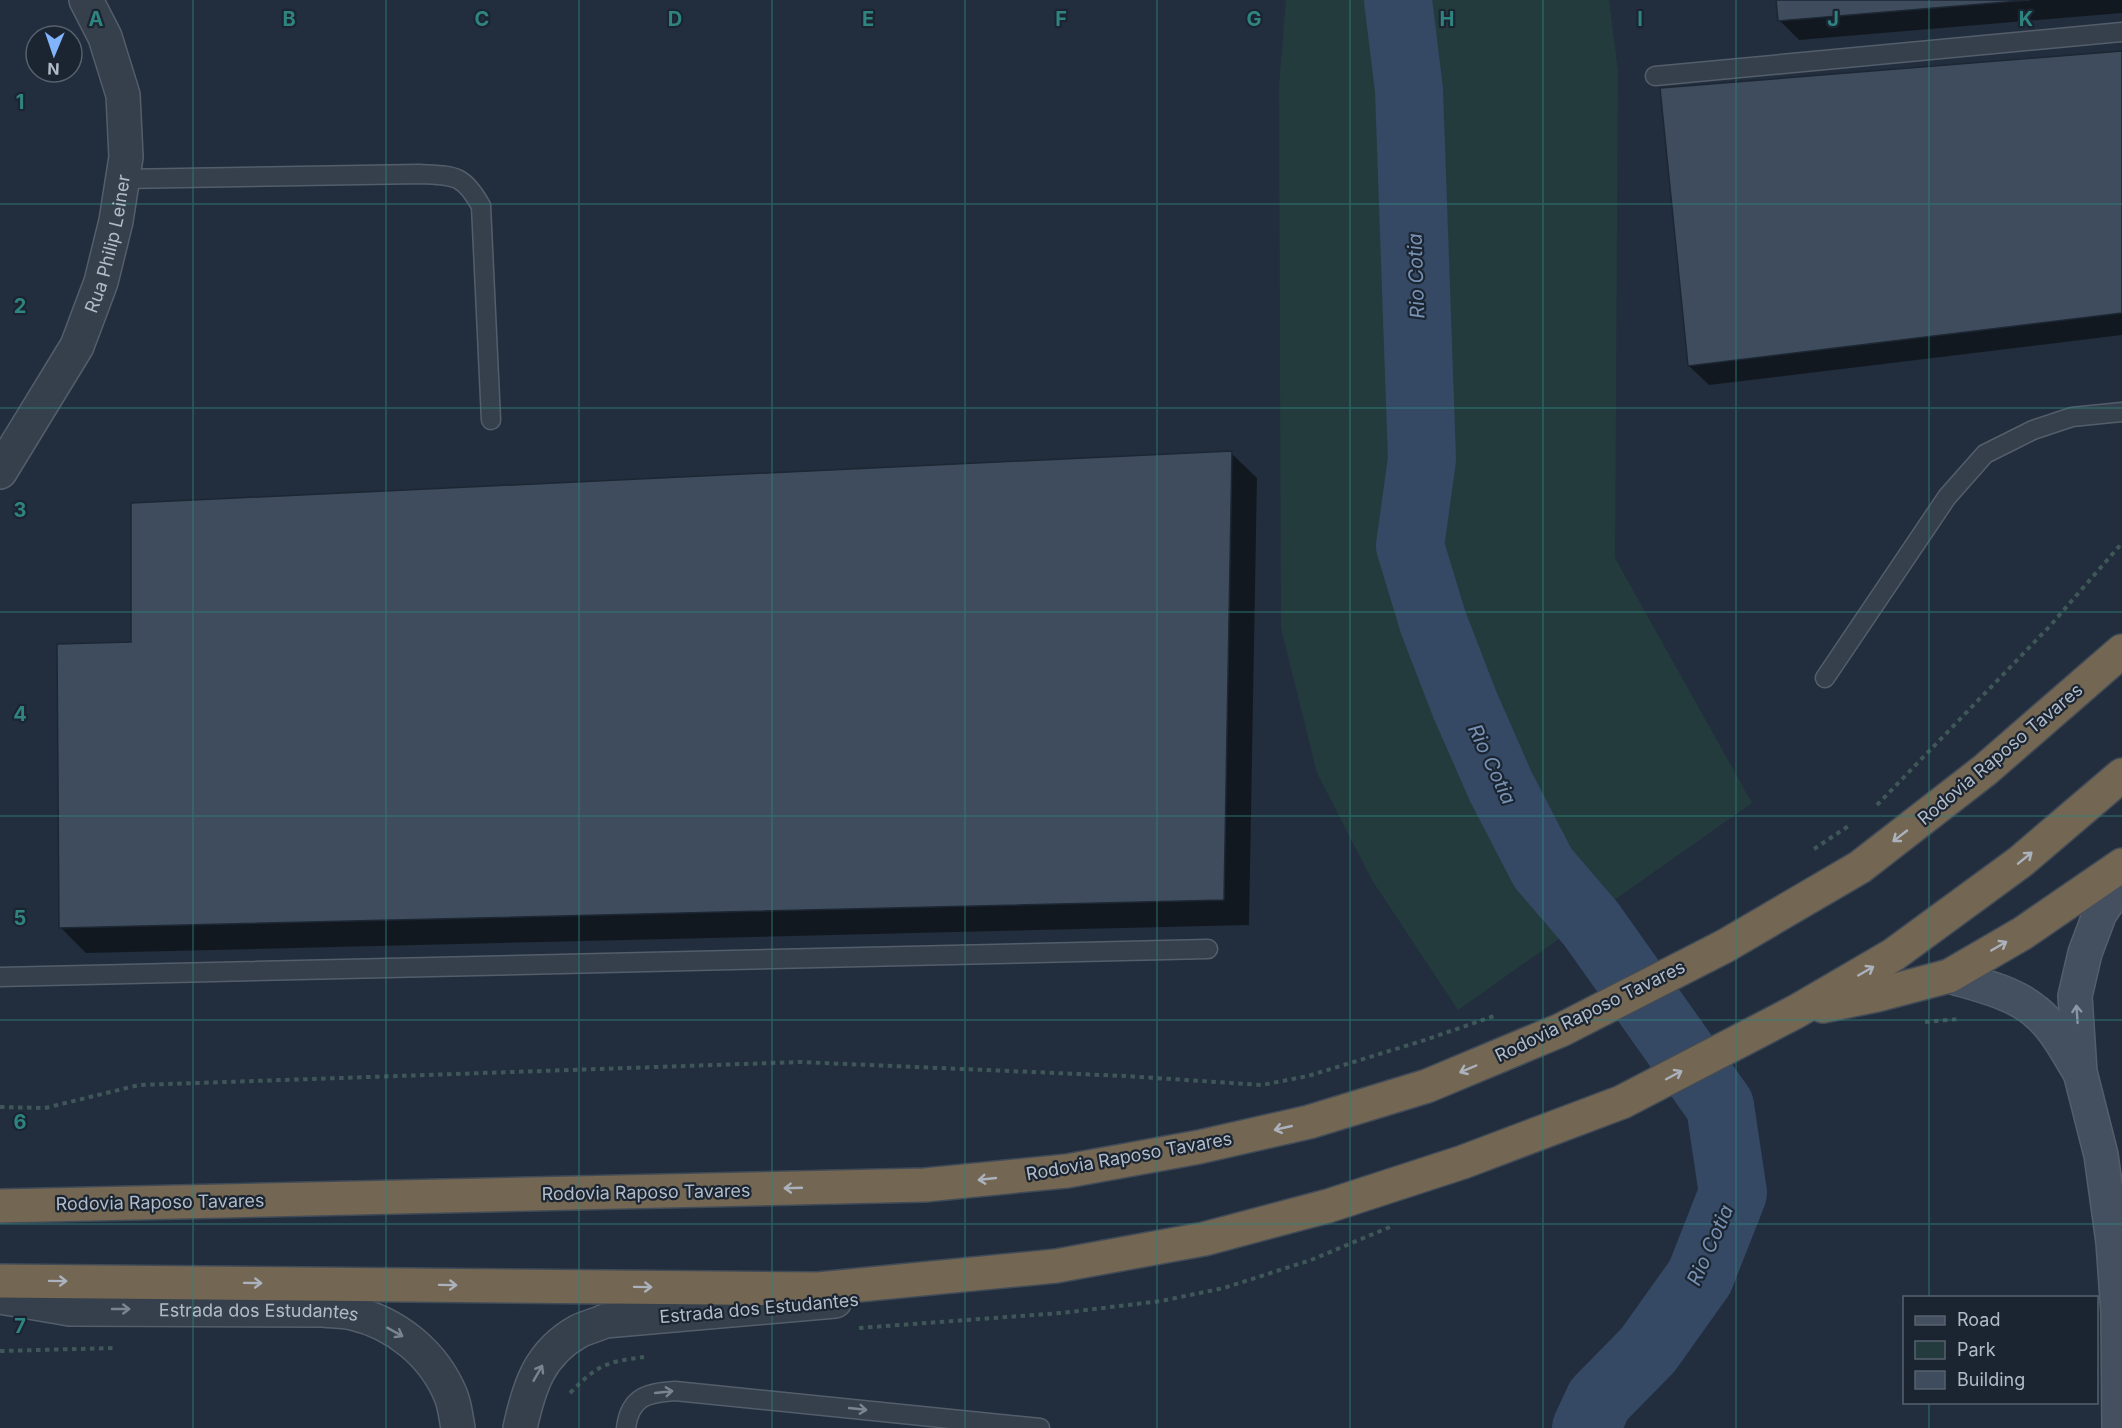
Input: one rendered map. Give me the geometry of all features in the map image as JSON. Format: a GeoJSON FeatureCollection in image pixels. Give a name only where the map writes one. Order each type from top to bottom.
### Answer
{"type":"FeatureCollection","features":[{"type":"Feature","properties":{"kind":"highway","name":"Rodovia Raposo Tavares"},"geometry":{"type":"LineString","coordinates":[[0,1206],[926,1185],[1067,1171],[1199,1147],[1309,1122],[1427,1086],[1561,1030],[1725,946],[1860,867],[1985,770],[2120,651]]}},
{"type":"Feature","properties":{"kind":"highway"},"geometry":{"type":"LineString","coordinates":[[0,1281],[818,1289],[1056,1266],[1204,1239],[1328,1206],[1463,1162],[1622,1102],[1797,1011],[1893,955],[2020,862],[2122,775]]}},
{"type":"Feature","properties":{"kind":"highway"},"geometry":{"type":"LineString","coordinates":[[1797,1011],[1877,995],[1949,976],[2024,933],[2122,864]]}},
{"type":"Feature","properties":{"kind":"main road"},"geometry":{"type":"LineString","coordinates":[[2119,1428],[2118,1313],[2113,1242],[2101,1155],[2080,1072],[2076,996],[2085,953],[2100,913],[2122,882]]}},
{"type":"Feature","properties":{"kind":"main road"},"geometry":{"type":"LineString","coordinates":[[1949,976],[2000,991],[2035,1010],[2057,1035],[2080,1072]]}},
{"type":"Feature","properties":{"kind":"street","name":"Rua Philip Leiner"},"geometry":{"type":"LineString","coordinates":[[0,471],[77,346],[101,282],[116,220],[126,157],[123,95],[105,37],[86,0]]}},
{"type":"Feature","properties":{"kind":"street","name":"Estrada dos Estudantes"},"geometry":{"type":"LineString","coordinates":[[520,1428],[528,1391],[538,1370],[555,1349],[578,1332],[605,1321],[898,1296],[1056,1266]]}},
{"type":"Feature","properties":{"kind":"street","name":"Estrada dos Estudantes"},"geometry":{"type":"LineString","coordinates":[[0,1297],[70,1309],[324,1310],[352,1313],[376,1321],[408,1339],[425,1354],[440,1372],[452,1398],[458,1428]]}},
{"type":"Feature","properties":{"kind":"lane"},"geometry":{"type":"LineString","coordinates":[[1655,76],[2122,32]]}},
{"type":"Feature","properties":{"kind":"lane"},"geometry":{"type":"LineString","coordinates":[[122,179],[420,174],[452,176],[471,188],[481,206],[491,420]]}},
{"type":"Feature","properties":{"kind":"lane"},"geometry":{"type":"LineString","coordinates":[[1825,678],[1947,497],[1985,454],[2033,430],[2072,417],[2122,412]]}},
{"type":"Feature","properties":{"kind":"lane"},"geometry":{"type":"LineString","coordinates":[[0,977],[1208,949]]}},
{"type":"Feature","properties":{"kind":"lane"},"geometry":{"type":"LineString","coordinates":[[626,1428],[633,1406],[648,1394],[675,1391],[1040,1428]]}},
{"type":"Feature","properties":{"kind":"path"},"geometry":{"type":"LineString","coordinates":[[1877,805],[2049,627],[2122,543]]}},
{"type":"Feature","properties":{"kind":"path"},"geometry":{"type":"LineString","coordinates":[[1813,849],[1859,820]]}},
{"type":"Feature","properties":{"kind":"path"},"geometry":{"type":"LineString","coordinates":[[0,1107],[45,1108],[139,1085],[800,1062],[1125,1076],[1262,1085],[1308,1076],[1425,1040],[1501,1013]]}},
{"type":"Feature","properties":{"kind":"path"},"geometry":{"type":"LineString","coordinates":[[0,1351],[120,1348]]}},
{"type":"Feature","properties":{"kind":"green space"},"geometry":{"type":"Polygon","coordinates":[[[1286,0],[1609,0],[1618,71],[1615,558],[1752,803],[1458,1010],[1372,880],[1317,773],[1281,628],[1279,85],[1286,0]]]}},
{"type":"Feature","properties":{"kind":"building"},"geometry":{"type":"Polygon","coordinates":[[[1776,0],[2030,0],[1778,21],[1776,0]]]}},
{"type":"Feature","properties":{"kind":"building"},"geometry":{"type":"Polygon","coordinates":[[[2122,51],[2122,313],[1688,366],[1660,88],[2122,51]]]}},
{"type":"Feature","properties":{"kind":"building"},"geometry":{"type":"Polygon","coordinates":[[[1232,451],[1224,900],[59,928],[57,644],[131,642],[131,503],[1232,451]]]}},
{"type":"Feature","properties":{"kind":"waterway","name":"Rio Cotia"},"geometry":{"type":"LineString","coordinates":[[1398,0],[1409,90],[1422,459],[1410,546],[1433,622],[1465,705],[1501,787],[1543,868],[1591,924],[1720,1106],[1733,1193],[1700,1277],[1648,1350],[1599,1400],[1586,1428]]}}]}
